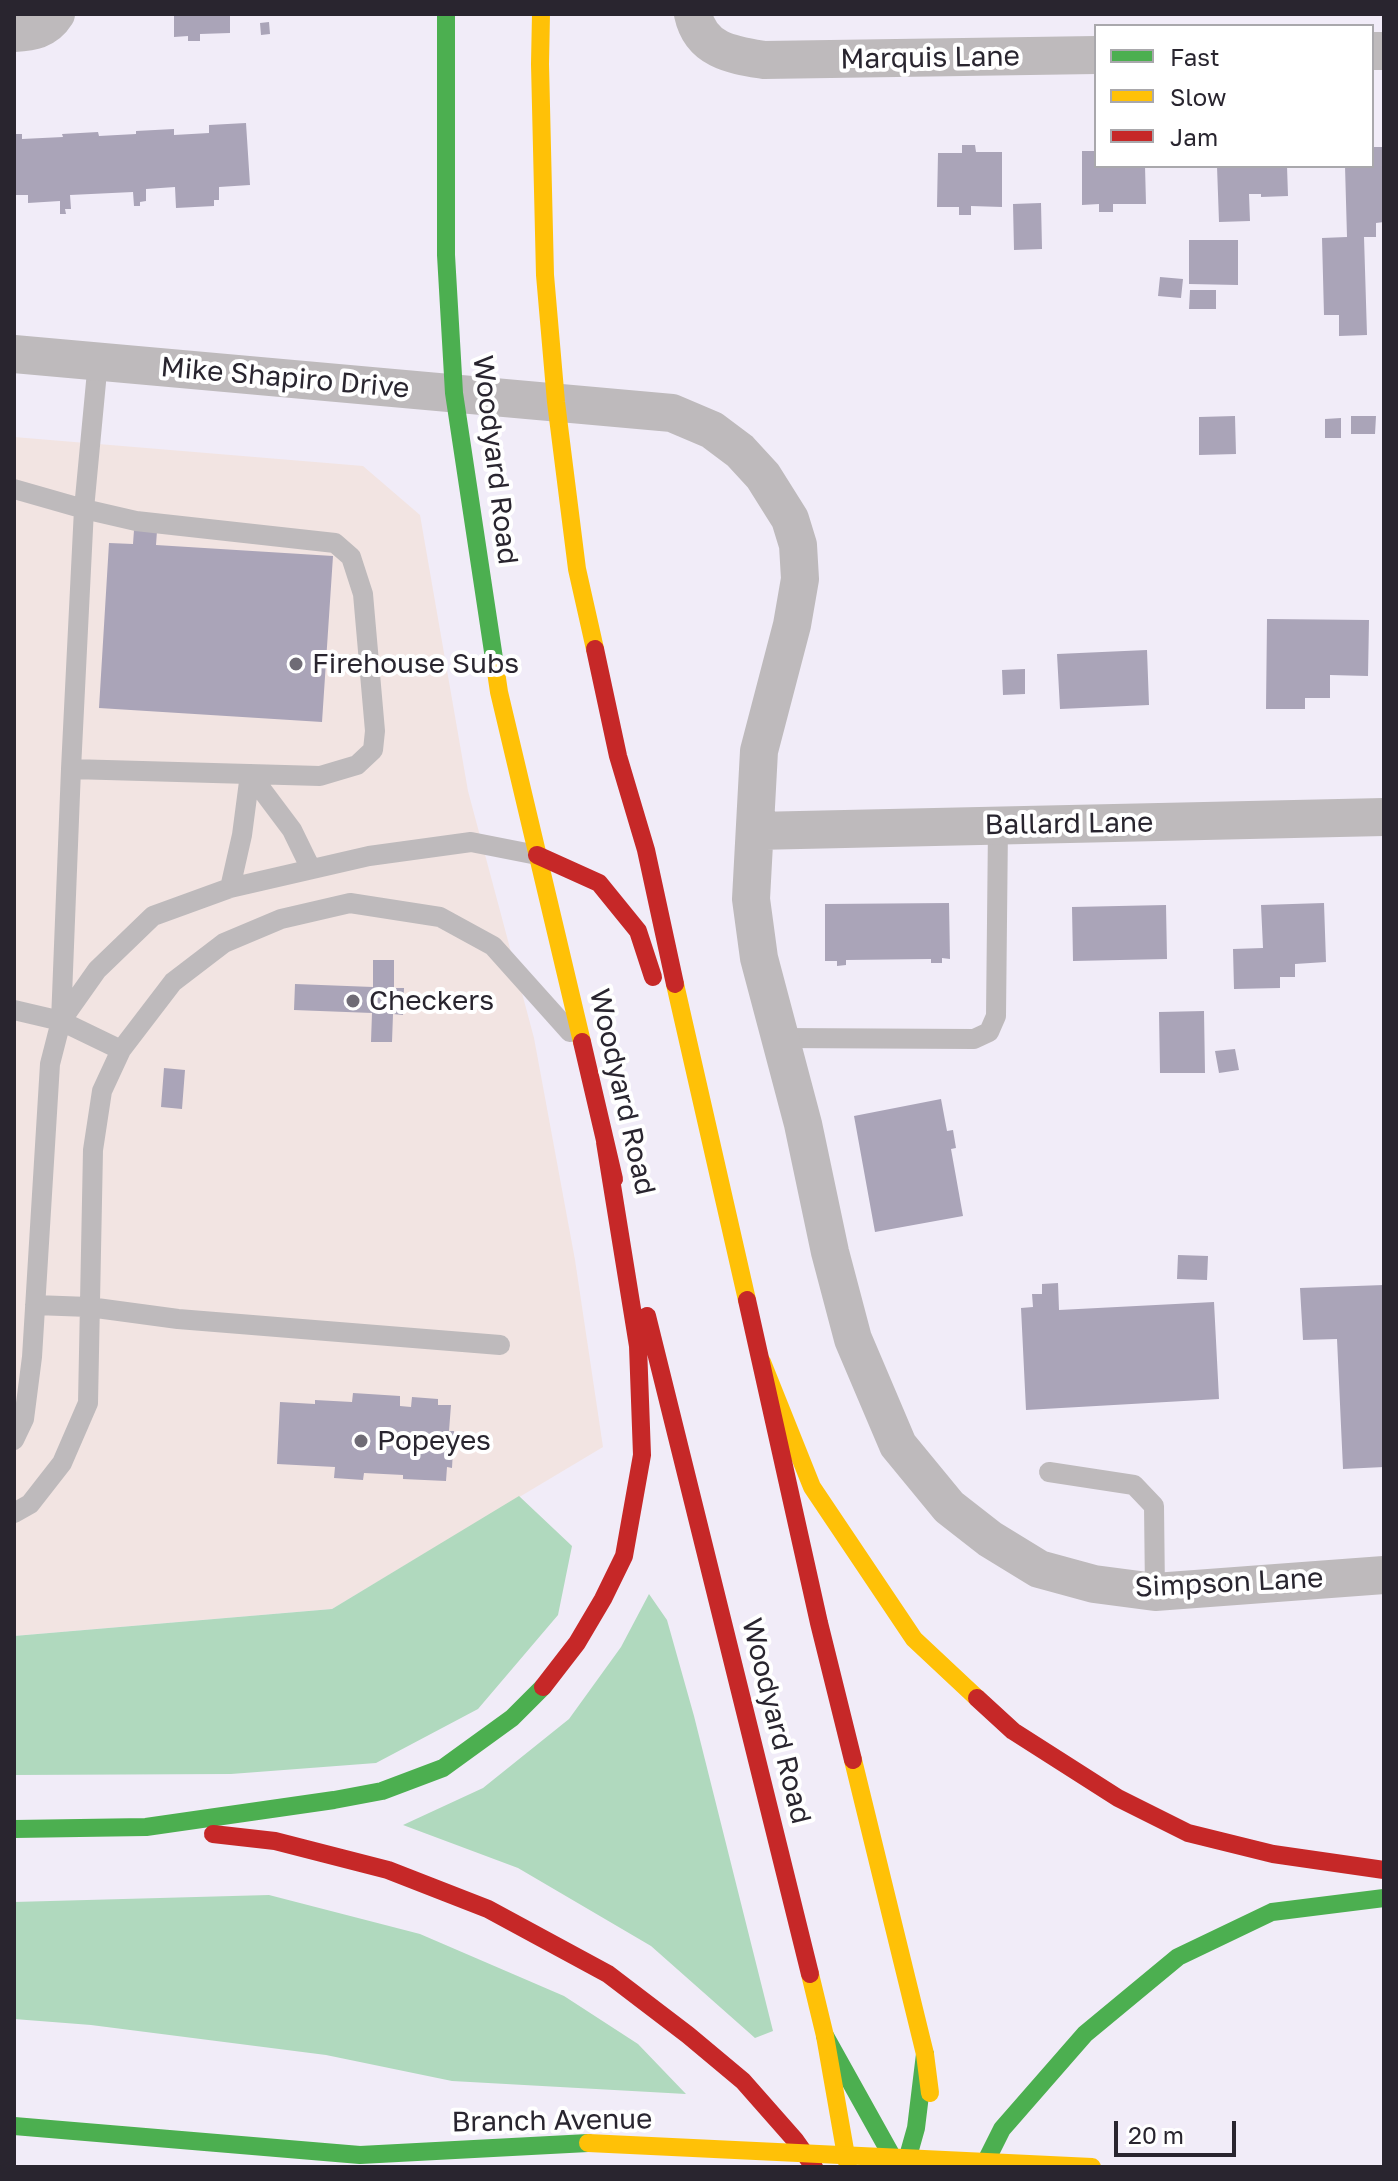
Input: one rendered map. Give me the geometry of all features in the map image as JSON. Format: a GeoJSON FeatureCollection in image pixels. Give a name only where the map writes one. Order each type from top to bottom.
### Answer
{"type":"FeatureCollection","features":[{"type":"Feature","properties":{"kind":"main road","name":"Woodyard Road"},"geometry":{"type":"LineString","coordinates":[[446,14],[446,255],[454,393],[499,692],[605,1142],[825,2036],[848,2167]]}},
{"type":"Feature","properties":{"kind":"main road"},"geometry":{"type":"LineString","coordinates":[[541,14],[545,275],[556,402],[577,569],[618,756],[646,850],[819,1623],[925,2054],[941,2167]]}},
{"type":"Feature","properties":{"kind":"main road"},"geometry":{"type":"LineString","coordinates":[[537,855],[599,883],[638,931],[716,1168]]}},
{"type":"Feature","properties":{"kind":"main road"},"geometry":{"type":"LineString","coordinates":[[146,1827],[358,1796],[430,1774],[512,1718],[542,1688],[577,1643],[624,1556],[642,1455],[638,1346],[605,1142]]}},
{"type":"Feature","properties":{"kind":"main road"},"geometry":{"type":"LineString","coordinates":[[762,1362],[812,1487],[914,1639],[1013,1731],[1118,1798],[1188,1833],[1273,1854],[1384,1870]]}},
{"type":"Feature","properties":{"kind":"main road"},"geometry":{"type":"LineString","coordinates":[[14,1829],[146,1827],[275,1841],[388,1870],[488,1909],[608,1974],[688,2035],[743,2081],[795,2140],[814,2167]]}},
{"type":"Feature","properties":{"kind":"main road"},"geometry":{"type":"LineString","coordinates":[[983,2167],[1002,2129],[1085,2034],[1178,1957],[1272,1912],[1384,1898]]}},
{"type":"Feature","properties":{"kind":"main road"},"geometry":{"type":"LineString","coordinates":[[825,2036],[898,2167]]}},
{"type":"Feature","properties":{"kind":"main road"},"geometry":{"type":"LineString","coordinates":[[905,2167],[916,2128],[925,2054]]}},
{"type":"Feature","properties":{"kind":"main road","name":"Branch Avenue"},"geometry":{"type":"LineString","coordinates":[[14,2126],[360,2155],[588,2143],[1092,2167]]}},
{"type":"Feature","properties":{"kind":"street"},"geometry":{"type":"LineString","coordinates":[[14,33],[41,29],[56,14]]}},
{"type":"Feature","properties":{"kind":"street","name":"Marquis Lane"},"geometry":{"type":"LineString","coordinates":[[693,14],[705,40],[728,54],[764,60],[1094,55]]}},
{"type":"Feature","properties":{"kind":"street","name":"Mike Shapiro Drive"},"geometry":{"type":"LineString","coordinates":[[14,354],[672,413],[712,430],[740,451],[763,476],[790,519],[798,545],[800,579],[792,625],[759,751],[755,831]]}},
{"type":"Feature","properties":{"kind":"street","name":"Ballard Lane"},"geometry":{"type":"LineString","coordinates":[[755,831],[1384,817]]}},
{"type":"Feature","properties":{"kind":"street","name":"Simpson Lane"},"geometry":{"type":"LineString","coordinates":[[755,831],[751,899],[759,958],[803,1124],[830,1252],[853,1339],[898,1445],[949,1507],[990,1539],[1039,1569],[1094,1584],[1155,1592],[1384,1575]]}},
{"type":"Feature","properties":{"kind":"lane"},"geometry":{"type":"LineString","coordinates":[[14,1440],[24,1419],[32,1357],[50,1064],[61,1021],[84,509],[98,361]]}},
{"type":"Feature","properties":{"kind":"lane"},"geometry":{"type":"LineString","coordinates":[[14,489],[136,521],[335,543],[351,557],[363,594],[375,731],[373,750],[357,765],[320,776],[71,769]]}},
{"type":"Feature","properties":{"kind":"lane"},"geometry":{"type":"LineString","coordinates":[[250,774],[292,830],[311,869]]}},
{"type":"Feature","properties":{"kind":"lane"},"geometry":{"type":"LineString","coordinates":[[230,888],[242,835],[250,774]]}},
{"type":"Feature","properties":{"kind":"lane"},"geometry":{"type":"LineString","coordinates":[[780,1038],[974,1039],[989,1032],[996,1016],[998,826]]}},
{"type":"Feature","properties":{"kind":"lane"},"geometry":{"type":"LineString","coordinates":[[61,1021],[97,970],[153,916],[230,888],[369,856],[471,842],[537,855]]}},
{"type":"Feature","properties":{"kind":"lane"},"geometry":{"type":"LineString","coordinates":[[14,1513],[30,1504],[62,1463],[88,1403],[93,1150],[102,1091],[121,1050],[173,982],[224,943],[281,919],[350,903],[440,917],[493,946],[582,1045]]}},
{"type":"Feature","properties":{"kind":"lane"},"geometry":{"type":"LineString","coordinates":[[14,1010],[61,1021],[121,1050]]}},
{"type":"Feature","properties":{"kind":"lane"},"geometry":{"type":"LineString","coordinates":[[35,1305],[89,1307],[178,1319],[500,1345]]}},
{"type":"Feature","properties":{"kind":"lane"},"geometry":{"type":"LineString","coordinates":[[1049,1472],[1134,1485],[1154,1506],[1155,1592]]}},
{"type":"Feature","properties":{"kind":"shaded area"},"geometry":{"type":"Polygon","coordinates":[[[14,437],[363,466],[420,515],[468,791],[534,1038],[575,1260],[603,1447],[332,1609],[14,1636],[14,437]]]}},
{"type":"Feature","properties":{"kind":"green space"},"geometry":{"type":"Polygon","coordinates":[[[519,1496],[572,1546],[558,1615],[478,1709],[376,1763],[231,1774],[14,1775],[14,1636],[332,1609],[519,1496]]]}},
{"type":"Feature","properties":{"kind":"green space"},"geometry":{"type":"Polygon","coordinates":[[[649,1594],[667,1620],[773,2031],[755,2038],[651,1946],[518,1868],[403,1825],[483,1788],[569,1719],[621,1647],[649,1594]]]}},
{"type":"Feature","properties":{"kind":"green space"},"geometry":{"type":"Polygon","coordinates":[[[269,1895],[420,1934],[564,1996],[638,2044],[686,2094],[452,2081],[326,2055],[91,2025],[14,2019],[14,1902],[269,1895]]]}},
{"type":"Feature","properties":{"kind":"building"},"geometry":{"type":"Polygon","coordinates":[[[174,14],[230,14],[230,33],[200,34],[200,41],[188,41],[188,36],[174,37],[174,14]]]}},
{"type":"Feature","properties":{"kind":"building"},"geometry":{"type":"Polygon","coordinates":[[[269,22],[270,34],[261,35],[260,23],[269,22]]]}},
{"type":"Feature","properties":{"kind":"building"},"geometry":{"type":"Polygon","coordinates":[[[246,123],[250,185],[219,187],[219,200],[214,200],[214,206],[176,208],[175,187],[146,189],[146,201],[140,202],[140,206],[134,206],[133,192],[70,195],[71,209],[65,209],[66,214],[60,214],[60,201],[28,203],[28,195],[14,195],[14,134],[22,134],[22,139],[98,132],[99,136],[136,134],[136,131],[174,129],[174,135],[209,133],[209,125],[246,123]]]}},
{"type":"Feature","properties":{"kind":"building"},"geometry":{"type":"Polygon","coordinates":[[[962,145],[975,145],[976,152],[1002,152],[1002,207],[971,206],[971,215],[959,215],[959,207],[937,207],[938,153],[962,153],[962,145]]]}},
{"type":"Feature","properties":{"kind":"building"},"geometry":{"type":"Polygon","coordinates":[[[1374,147],[1384,147],[1384,222],[1376,223],[1376,237],[1364,237],[1367,335],[1339,336],[1339,315],[1324,315],[1322,238],[1347,237],[1345,168],[1374,168],[1374,147]]]}},
{"type":"Feature","properties":{"kind":"building"},"geometry":{"type":"Polygon","coordinates":[[[1082,151],[1094,151],[1094,168],[1145,168],[1146,204],[1113,204],[1113,212],[1099,212],[1099,204],[1082,205],[1082,151]]]}},
{"type":"Feature","properties":{"kind":"building"},"geometry":{"type":"Polygon","coordinates":[[[1217,168],[1287,168],[1288,196],[1249,194],[1250,221],[1219,222],[1217,168]]]}},
{"type":"Feature","properties":{"kind":"building"},"geometry":{"type":"Polygon","coordinates":[[[1041,203],[1042,249],[1014,250],[1013,204],[1041,203]]]}},
{"type":"Feature","properties":{"kind":"building"},"geometry":{"type":"Polygon","coordinates":[[[1189,240],[1238,240],[1238,285],[1189,284],[1189,240]]]}},
{"type":"Feature","properties":{"kind":"building"},"geometry":{"type":"Polygon","coordinates":[[[1160,277],[1183,279],[1181,298],[1158,296],[1160,277]]]}},
{"type":"Feature","properties":{"kind":"building"},"geometry":{"type":"Polygon","coordinates":[[[1190,290],[1216,290],[1216,309],[1189,309],[1190,290]]]}},
{"type":"Feature","properties":{"kind":"building"},"geometry":{"type":"Polygon","coordinates":[[[1235,416],[1236,454],[1199,455],[1199,417],[1235,416]]]}},
{"type":"Feature","properties":{"kind":"building"},"geometry":{"type":"Polygon","coordinates":[[[1351,416],[1376,416],[1375,434],[1351,434],[1351,416]]]}},
{"type":"Feature","properties":{"kind":"building"},"geometry":{"type":"Polygon","coordinates":[[[1341,418],[1341,438],[1325,438],[1325,419],[1341,418]]]}},
{"type":"Feature","properties":{"kind":"building"},"geometry":{"type":"Polygon","coordinates":[[[134,530],[157,531],[156,545],[333,556],[322,722],[99,708],[109,543],[133,544],[134,530]]]}},
{"type":"Feature","properties":{"kind":"building"},"geometry":{"type":"Polygon","coordinates":[[[1267,619],[1369,620],[1368,676],[1330,675],[1330,698],[1305,698],[1305,709],[1266,709],[1267,619]]]}},
{"type":"Feature","properties":{"kind":"building"},"geometry":{"type":"Polygon","coordinates":[[[1147,650],[1149,705],[1060,709],[1057,654],[1147,650]]]}},
{"type":"Feature","properties":{"kind":"building"},"geometry":{"type":"Polygon","coordinates":[[[1025,669],[1025,694],[1003,695],[1002,670],[1025,669]]]}},
{"type":"Feature","properties":{"kind":"building"},"geometry":{"type":"Polygon","coordinates":[[[949,903],[950,959],[942,958],[942,963],[931,963],[931,959],[846,960],[846,965],[837,966],[837,961],[825,961],[825,904],[949,903]]]}},
{"type":"Feature","properties":{"kind":"building"},"geometry":{"type":"Polygon","coordinates":[[[1324,903],[1326,962],[1295,964],[1295,977],[1280,977],[1280,988],[1234,989],[1233,949],[1263,948],[1261,905],[1324,903]]]}},
{"type":"Feature","properties":{"kind":"building"},"geometry":{"type":"Polygon","coordinates":[[[1166,905],[1167,959],[1073,961],[1072,907],[1166,905]]]}},
{"type":"Feature","properties":{"kind":"building"},"geometry":{"type":"Polygon","coordinates":[[[373,960],[394,960],[394,988],[404,988],[403,1015],[393,1014],[392,1042],[371,1042],[372,1013],[294,1010],[295,984],[373,987],[373,960]]]}},
{"type":"Feature","properties":{"kind":"building"},"geometry":{"type":"Polygon","coordinates":[[[1204,1011],[1205,1073],[1160,1073],[1159,1012],[1204,1011]]]}},
{"type":"Feature","properties":{"kind":"building"},"geometry":{"type":"Polygon","coordinates":[[[1235,1049],[1239,1070],[1219,1073],[1215,1051],[1235,1049]]]}},
{"type":"Feature","properties":{"kind":"building"},"geometry":{"type":"Polygon","coordinates":[[[164,1068],[185,1070],[182,1109],[161,1107],[164,1068]]]}},
{"type":"Feature","properties":{"kind":"building"},"geometry":{"type":"Polygon","coordinates":[[[941,1099],[947,1131],[953,1130],[956,1148],[951,1149],[963,1216],[875,1232],[854,1116],[941,1099]]]}},
{"type":"Feature","properties":{"kind":"building"},"geometry":{"type":"Polygon","coordinates":[[[1178,1255],[1208,1256],[1207,1280],[1177,1279],[1178,1255]]]}},
{"type":"Feature","properties":{"kind":"building"},"geometry":{"type":"Polygon","coordinates":[[[1058,1283],[1059,1310],[1214,1302],[1219,1399],[1026,1410],[1021,1308],[1033,1307],[1032,1294],[1042,1294],[1042,1284],[1058,1283]]]}},
{"type":"Feature","properties":{"kind":"building"},"geometry":{"type":"Polygon","coordinates":[[[1384,1285],[1384,1467],[1343,1469],[1337,1339],[1303,1340],[1300,1288],[1384,1285]]]}},
{"type":"Feature","properties":{"kind":"building"},"geometry":{"type":"Polygon","coordinates":[[[353,1393],[400,1396],[400,1406],[411,1407],[412,1397],[438,1399],[438,1405],[451,1405],[449,1431],[454,1431],[452,1468],[447,1467],[446,1481],[364,1473],[363,1480],[334,1478],[335,1467],[277,1464],[280,1402],[352,1402],[353,1393]]]}},
{"type":"Feature","properties":{"kind":"traffic: fast"},"geometry":{"type":"LineString","coordinates":[[446,14],[446,255],[454,393],[495,665]]}},
{"type":"Feature","properties":{"kind":"traffic: fast"},"geometry":{"type":"LineString","coordinates":[[14,1829],[146,1827],[382,1791],[443,1768],[512,1718],[543,1687]]}},
{"type":"Feature","properties":{"kind":"traffic: fast"},"geometry":{"type":"LineString","coordinates":[[983,2167],[1002,2129],[1085,2034],[1178,1957],[1272,1912],[1384,1898]]}},
{"type":"Feature","properties":{"kind":"traffic: fast"},"geometry":{"type":"LineString","coordinates":[[825,2036],[898,2167]]}},
{"type":"Feature","properties":{"kind":"traffic: fast"},"geometry":{"type":"LineString","coordinates":[[905,2167],[916,2128],[925,2054]]}},
{"type":"Feature","properties":{"kind":"traffic: fast"},"geometry":{"type":"LineString","coordinates":[[14,2126],[360,2155],[588,2143]]}},
{"type":"Feature","properties":{"kind":"traffic: slow"},"geometry":{"type":"LineString","coordinates":[[541,14],[545,275],[556,402],[577,569],[595,649]]}},
{"type":"Feature","properties":{"kind":"traffic: slow"},"geometry":{"type":"LineString","coordinates":[[495,665],[582,1042]]}},
{"type":"Feature","properties":{"kind":"traffic: slow"},"geometry":{"type":"LineString","coordinates":[[675,984],[747,1300]]}},
{"type":"Feature","properties":{"kind":"traffic: slow"},"geometry":{"type":"LineString","coordinates":[[762,1362],[812,1487],[914,1639],[977,1698]]}},
{"type":"Feature","properties":{"kind":"traffic: slow"},"geometry":{"type":"LineString","coordinates":[[853,1760],[925,2054],[930,2093]]}},
{"type":"Feature","properties":{"kind":"traffic: slow"},"geometry":{"type":"LineString","coordinates":[[810,1974],[825,2036],[848,2167]]}},
{"type":"Feature","properties":{"kind":"traffic: slow"},"geometry":{"type":"LineString","coordinates":[[588,2143],[1092,2167]]}},
{"type":"Feature","properties":{"kind":"traffic: jam"},"geometry":{"type":"LineString","coordinates":[[595,649],[618,756],[646,850],[675,984]]}},
{"type":"Feature","properties":{"kind":"traffic: jam"},"geometry":{"type":"LineString","coordinates":[[537,855],[599,883],[638,931],[653,977]]}},
{"type":"Feature","properties":{"kind":"traffic: jam"},"geometry":{"type":"LineString","coordinates":[[582,1042],[614,1179]]}},
{"type":"Feature","properties":{"kind":"traffic: jam"},"geometry":{"type":"LineString","coordinates":[[543,1687],[577,1643],[624,1556],[642,1455],[638,1346],[605,1142]]}},
{"type":"Feature","properties":{"kind":"traffic: jam"},"geometry":{"type":"LineString","coordinates":[[747,1300],[853,1760]]}},
{"type":"Feature","properties":{"kind":"traffic: jam"},"geometry":{"type":"LineString","coordinates":[[647,1316],[810,1974]]}},
{"type":"Feature","properties":{"kind":"traffic: jam"},"geometry":{"type":"LineString","coordinates":[[977,1698],[1013,1731],[1118,1798],[1188,1833],[1273,1854],[1384,1870]]}},
{"type":"Feature","properties":{"kind":"traffic: jam"},"geometry":{"type":"LineString","coordinates":[[213,1834],[275,1841],[388,1870],[488,1909],[608,1974],[743,2081],[795,2140],[814,2167]]}},
{"type":"Feature","properties":{"kind":"place","name":"Firehouse Subs"},"geometry":{"type":"Point","coordinates":[296,664]}},
{"type":"Feature","properties":{"kind":"place","name":"Checkers"},"geometry":{"type":"Point","coordinates":[353,1001]}},
{"type":"Feature","properties":{"kind":"place","name":"Popeyes"},"geometry":{"type":"Point","coordinates":[361,1441]}}]}
